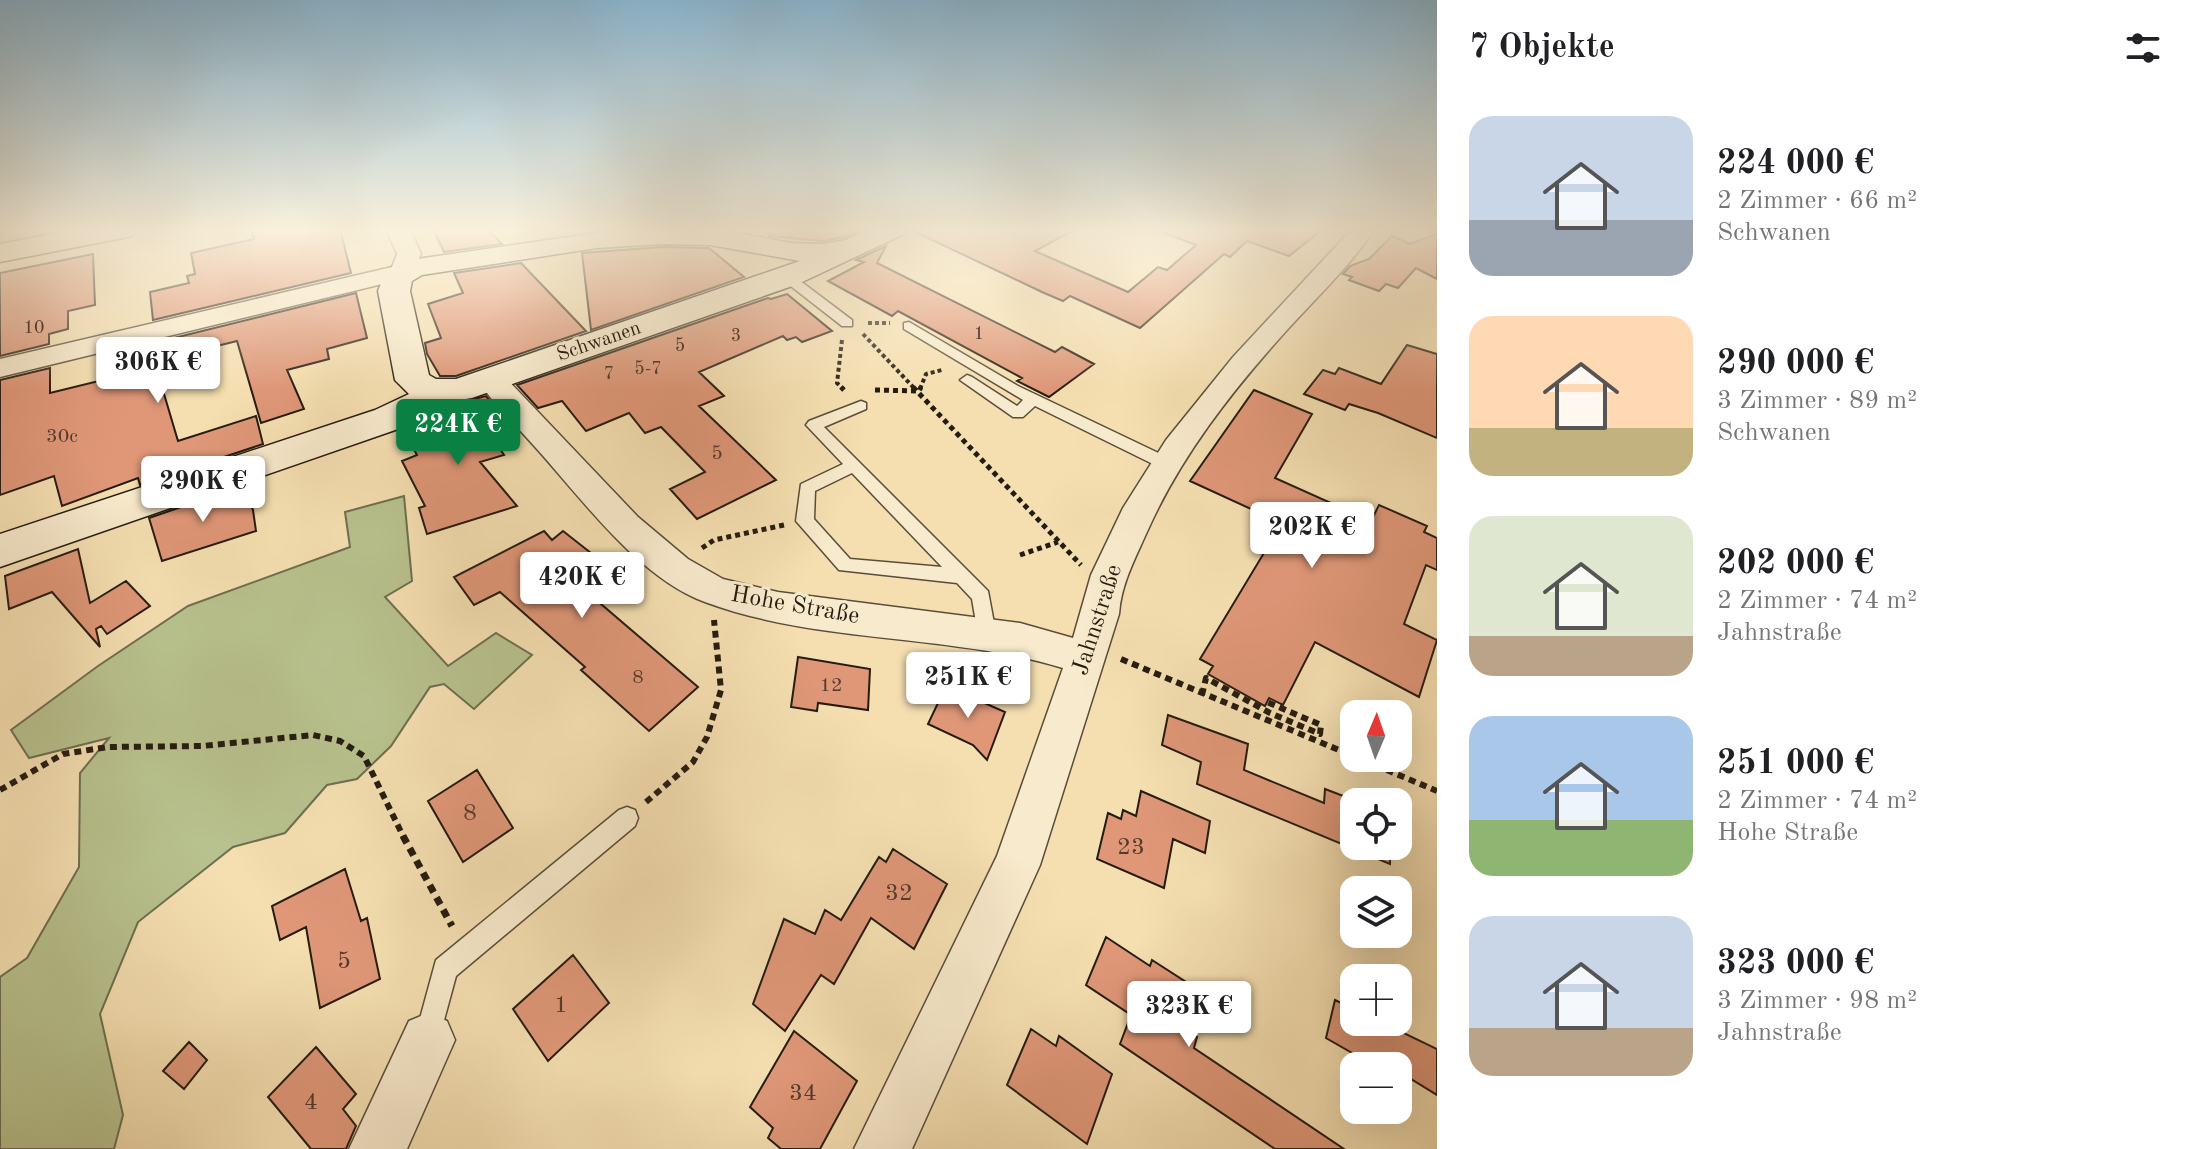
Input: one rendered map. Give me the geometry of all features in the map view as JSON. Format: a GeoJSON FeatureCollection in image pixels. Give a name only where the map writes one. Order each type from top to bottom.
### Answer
{"type":"FeatureCollection","features":[{"type":"Feature","properties":{"kind":"street"},"geometry":{"type":"LineString","coordinates":[[0,368],[358,283]]}},
{"type":"Feature","properties":{"kind":"street"},"geometry":{"type":"LineString","coordinates":[[396,283],[394,291],[428,386]]}},
{"type":"Feature","properties":{"kind":"street","name":"Schwanen"},"geometry":{"type":"LineString","coordinates":[[0,551],[388,419],[428,386],[491,379],[751,283]]}},
{"type":"Feature","properties":{"kind":"street","name":"Jahnstraße"},"geometry":{"type":"LineString","coordinates":[[883,1149],[1017,865],[1107,660],[1100,614],[1106,579],[1141,504],[1165,463],[1235,371],[1316,283]]}},
{"type":"Feature","properties":{"kind":"street","name":"Hohe Straße"},"geometry":{"type":"LineString","coordinates":[[491,379],[626,526],[675,569],[714,591],[778,607],[986,634],[1107,660]]}},
{"type":"Feature","properties":{"kind":"street"},"geometry":{"type":"LineString","coordinates":[[378,1149],[428,1040]]}},
{"type":"Feature","properties":{"kind":"lane"},"geometry":{"type":"LineString","coordinates":[[808,283],[847,323]]}},
{"type":"Feature","properties":{"kind":"lane"},"geometry":{"type":"LineString","coordinates":[[909,326],[1033,399],[1165,463]]}},
{"type":"Feature","properties":{"kind":"lane"},"geometry":{"type":"LineString","coordinates":[[967,380],[1018,414],[1033,399]]}},
{"type":"Feature","properties":{"kind":"lane"},"geometry":{"type":"LineString","coordinates":[[861,406],[814,425],[981,596],[986,634]]}},
{"type":"Feature","properties":{"kind":"lane"},"geometry":{"type":"LineString","coordinates":[[853,466],[807,488],[805,521],[845,565],[961,576]]}},
{"type":"Feature","properties":{"kind":"lane"},"geometry":{"type":"LineString","coordinates":[[428,1040],[445,969],[627,818]]}},
{"type":"Feature","properties":{"kind":"path"},"geometry":{"type":"LineString","coordinates":[[847,323],[909,326]]}},
{"type":"Feature","properties":{"kind":"path"},"geometry":{"type":"LineString","coordinates":[[868,337],[1078,564],[1106,579]]}},
{"type":"Feature","properties":{"kind":"path"},"geometry":{"type":"LineString","coordinates":[[837,383],[841,342]]}},
{"type":"Feature","properties":{"kind":"path"},"geometry":{"type":"LineString","coordinates":[[919,391],[926,374],[947,369],[952,369],[967,380]]}},
{"type":"Feature","properties":{"kind":"path"},"geometry":{"type":"LineString","coordinates":[[883,388],[919,391]]}},
{"type":"Feature","properties":{"kind":"path"},"geometry":{"type":"LineString","coordinates":[[702,548],[714,540],[805,521]]}},
{"type":"Feature","properties":{"kind":"path"},"geometry":{"type":"LineString","coordinates":[[1020,555],[1058,542]]}},
{"type":"Feature","properties":{"kind":"path"},"geometry":{"type":"LineString","coordinates":[[627,818],[693,762],[707,737],[721,690],[720,667],[714,645],[714,591]]}},
{"type":"Feature","properties":{"kind":"path"},"geometry":{"type":"LineString","coordinates":[[1107,660],[1202,695],[1437,791]]}},
{"type":"Feature","properties":{"kind":"path"},"geometry":{"type":"LineString","coordinates":[[1202,695],[1206,678],[1270,713],[1320,734],[1321,725],[1267,702]]}},
{"type":"Feature","properties":{"kind":"path"},"geometry":{"type":"LineString","coordinates":[[0,790],[63,754],[108,747],[202,746],[313,735],[340,741],[364,756],[465,952]]}},
{"type":"Feature","properties":{"kind":"green space"},"geometry":{"type":"Polygon","coordinates":[[[404,496],[412,581],[385,597],[448,666],[496,633],[532,655],[474,709],[444,684],[430,687],[391,746],[357,779],[327,785],[285,833],[233,847],[138,922],[100,1014],[123,1115],[114,1149],[0,1149],[0,977],[27,958],[79,867],[80,773],[109,738],[29,758],[11,730],[98,666],[188,606],[350,547],[345,512],[404,496]]]}},
{"type":"Feature","properties":{"kind":"building"},"geometry":{"type":"Polygon","coordinates":[[[0,283],[94,283],[95,305],[68,311],[68,329],[49,334],[49,344],[0,356],[0,283]]]}},
{"type":"Feature","properties":{"kind":"building"},"geometry":{"type":"Polygon","coordinates":[[[189,283],[310,283],[153,320],[150,292],[189,283]]]}},
{"type":"Feature","properties":{"kind":"building"},"geometry":{"type":"Polygon","coordinates":[[[458,283],[540,283],[586,331],[456,376],[440,376],[427,354],[425,343],[441,338],[428,304],[463,293],[458,283]]]}},
{"type":"Feature","properties":{"kind":"building"},"geometry":{"type":"Polygon","coordinates":[[[585,283],[728,283],[591,330],[585,283]]]}},
{"type":"Feature","properties":{"kind":"building"},"geometry":{"type":"Polygon","coordinates":[[[831,283],[916,283],[1055,352],[1062,347],[1094,364],[1049,397],[1017,381],[1022,378],[898,311],[892,316],[831,283]]]}},
{"type":"Feature","properties":{"kind":"building"},"geometry":{"type":"Polygon","coordinates":[[[1022,283],[1107,283],[1128,292],[1139,283],[1192,283],[1140,328],[1070,296],[1063,301],[1022,283]]]}},
{"type":"Feature","properties":{"kind":"building"},"geometry":{"type":"Polygon","coordinates":[[[1356,283],[1403,283],[1398,288],[1386,284],[1379,291],[1356,283]]]}},
{"type":"Feature","properties":{"kind":"building"},"geometry":{"type":"Polygon","coordinates":[[[356,293],[367,338],[327,349],[329,359],[287,370],[304,409],[261,423],[237,341],[161,360],[164,376],[159,377],[178,441],[256,416],[263,444],[140,485],[138,478],[62,506],[54,476],[0,495],[0,380],[50,368],[50,393],[111,378],[109,354],[356,293]]]}},
{"type":"Feature","properties":{"kind":"building"},"geometry":{"type":"Polygon","coordinates":[[[787,294],[832,331],[802,342],[796,337],[787,340],[783,336],[699,372],[724,396],[699,406],[776,480],[697,519],[670,489],[705,472],[661,427],[645,433],[629,413],[586,431],[562,401],[538,408],[517,385],[768,298],[787,294]]]}},
{"type":"Feature","properties":{"kind":"building"},"geometry":{"type":"Polygon","coordinates":[[[1407,345],[1437,354],[1437,438],[1378,413],[1349,404],[1345,410],[1304,394],[1323,370],[1335,374],[1339,368],[1381,384],[1407,345]]]}},
{"type":"Feature","properties":{"kind":"building"},"geometry":{"type":"Polygon","coordinates":[[[1254,390],[1312,414],[1275,478],[1371,521],[1379,505],[1427,526],[1424,532],[1437,538],[1437,570],[1426,565],[1404,624],[1437,640],[1419,697],[1315,642],[1283,705],[1269,698],[1265,706],[1208,674],[1213,666],[1200,659],[1270,543],[1264,540],[1275,520],[1190,481],[1254,390]]]}},
{"type":"Feature","properties":{"kind":"building"},"geometry":{"type":"Polygon","coordinates":[[[486,396],[506,420],[493,426],[497,433],[491,435],[504,455],[480,462],[517,506],[427,534],[419,508],[425,506],[402,461],[417,455],[405,434],[464,413],[458,403],[486,396]]]}},
{"type":"Feature","properties":{"kind":"building"},"geometry":{"type":"Polygon","coordinates":[[[242,486],[253,510],[256,531],[162,561],[149,518],[242,486]]]}},
{"type":"Feature","properties":{"kind":"building"},"geometry":{"type":"Polygon","coordinates":[[[544,531],[552,540],[563,531],[629,583],[601,604],[698,687],[649,731],[581,670],[585,667],[500,592],[474,605],[454,577],[544,531]]]}},
{"type":"Feature","properties":{"kind":"building"},"geometry":{"type":"Polygon","coordinates":[[[78,549],[90,603],[126,581],[150,606],[107,634],[101,626],[96,629],[100,647],[52,592],[9,609],[5,576],[78,549]]]}},
{"type":"Feature","properties":{"kind":"building"},"geometry":{"type":"Polygon","coordinates":[[[798,657],[870,669],[868,710],[818,703],[817,711],[791,707],[798,657]]]}},
{"type":"Feature","properties":{"kind":"building"},"geometry":{"type":"Polygon","coordinates":[[[946,686],[1005,712],[987,760],[973,745],[928,724],[946,686]]]}},
{"type":"Feature","properties":{"kind":"building"},"geometry":{"type":"Polygon","coordinates":[[[1168,715],[1248,744],[1244,770],[1324,803],[1325,789],[1340,795],[1340,843],[1197,784],[1201,762],[1162,745],[1168,715]]]}},
{"type":"Feature","properties":{"kind":"building"},"geometry":{"type":"Polygon","coordinates":[[[477,770],[513,828],[463,862],[428,801],[477,770]]]}},
{"type":"Feature","properties":{"kind":"building"},"geometry":{"type":"Polygon","coordinates":[[[1141,791],[1210,821],[1205,853],[1173,839],[1164,888],[1097,859],[1108,813],[1121,819],[1123,810],[1136,816],[1141,791]]]}},
{"type":"Feature","properties":{"kind":"building"},"geometry":{"type":"Polygon","coordinates":[[[893,849],[947,884],[914,949],[871,918],[834,984],[821,975],[785,1031],[753,1004],[784,919],[815,934],[825,910],[841,920],[879,857],[886,862],[893,849]]]}},
{"type":"Feature","properties":{"kind":"building"},"geometry":{"type":"Polygon","coordinates":[[[345,869],[361,921],[367,918],[380,979],[320,1008],[306,927],[280,940],[272,906],[345,869]]]}},
{"type":"Feature","properties":{"kind":"building"},"geometry":{"type":"Polygon","coordinates":[[[1106,937],[1150,966],[1152,960],[1186,982],[1173,1022],[1197,1037],[1194,1048],[1344,1149],[1275,1149],[1120,1044],[1131,1015],[1086,985],[1106,937]]]}},
{"type":"Feature","properties":{"kind":"building"},"geometry":{"type":"Polygon","coordinates":[[[573,955],[609,1003],[548,1061],[513,1009],[573,955]]]}},
{"type":"Feature","properties":{"kind":"building"},"geometry":{"type":"Polygon","coordinates":[[[1335,1000],[1340,1002],[1340,1036],[1410,1036],[1437,1049],[1437,1095],[1412,1080],[1412,1052],[1350,1052],[1326,1038],[1335,1000]]]}},
{"type":"Feature","properties":{"kind":"building"},"geometry":{"type":"Polygon","coordinates":[[[1031,1029],[1056,1046],[1059,1036],[1112,1074],[1087,1144],[1007,1085],[1031,1029]]]}},
{"type":"Feature","properties":{"kind":"building"},"geometry":{"type":"Polygon","coordinates":[[[794,1031],[857,1081],[820,1149],[781,1149],[768,1138],[773,1128],[750,1107],[794,1031]]]}},
{"type":"Feature","properties":{"kind":"building"},"geometry":{"type":"Polygon","coordinates":[[[189,1042],[207,1060],[184,1089],[163,1071],[189,1042]]]}},
{"type":"Feature","properties":{"kind":"building"},"geometry":{"type":"Polygon","coordinates":[[[316,1047],[356,1094],[343,1109],[356,1126],[346,1149],[311,1149],[268,1097],[316,1047]]]}}]}
